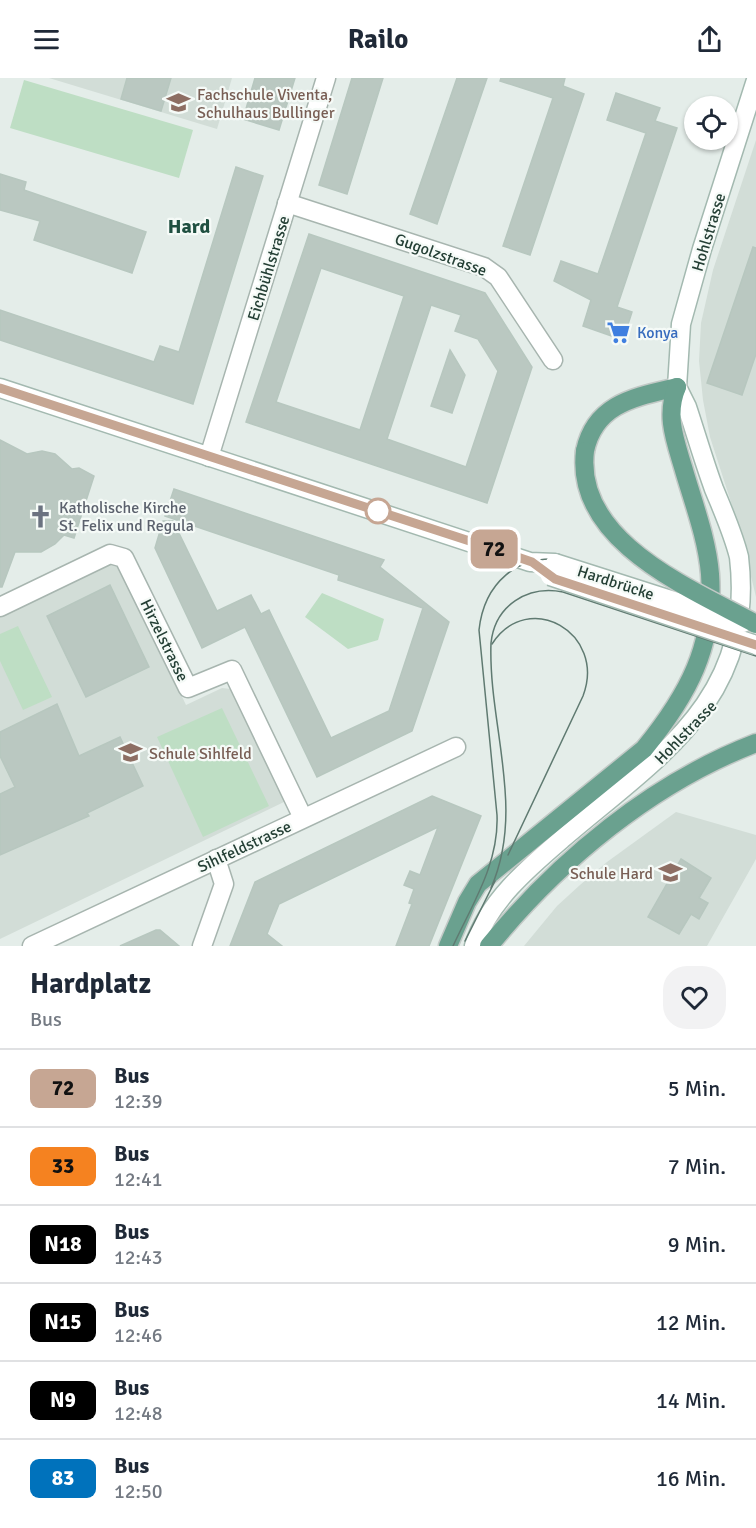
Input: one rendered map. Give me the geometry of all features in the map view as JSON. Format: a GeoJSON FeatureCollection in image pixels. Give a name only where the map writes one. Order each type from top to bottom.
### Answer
{"type":"FeatureCollection","features":[{"type":"Feature","properties":{"kind":"main road","name":"Hardbrücke"},"geometry":{"type":"LineString","coordinates":[[677,387],[628,400],[610,408],[596,423],[585,451],[584,472],[591,496],[621,539],[669,578],[756,626]]}},
{"type":"Feature","properties":{"kind":"main road","name":"Hohlstrasse"},"geometry":{"type":"LineString","coordinates":[[448,946],[467,902],[478,884],[644,749],[660,729],[696,673],[705,633],[710,575],[703,539],[673,432],[671,406],[677,387]]}},
{"type":"Feature","properties":{"kind":"main road"},"geometry":{"type":"LineString","coordinates":[[489,946],[548,880],[576,855],[651,799],[701,769],[756,743]]}},
{"type":"Feature","properties":{"kind":"street","name":"Eichbühlstrasse"},"geometry":{"type":"LineString","coordinates":[[209,457],[326,78]]}},
{"type":"Feature","properties":{"kind":"street","name":"Hohlstrasse"},"geometry":{"type":"LineString","coordinates":[[474,946],[484,921],[522,876],[588,816],[659,760],[699,721],[725,686],[739,656],[746,603],[739,558],[687,407],[677,387],[681,324],[702,249],[756,80]]}},
{"type":"Feature","properties":{"kind":"street","name":"Gugolzstrasse"},"geometry":{"type":"LineString","coordinates":[[287,203],[484,267],[498,277],[553,360]]}},
{"type":"Feature","properties":{"kind":"street","name":"Hardbrücke"},"geometry":{"type":"LineString","coordinates":[[0,388],[553,569],[756,645]]}},
{"type":"Feature","properties":{"kind":"street","name":"Hirzelstrasse"},"geometry":{"type":"LineString","coordinates":[[0,607],[110,554],[124,558],[188,688],[232,670],[303,818]]}},
{"type":"Feature","properties":{"kind":"street","name":"Hardbrücke"},"geometry":{"type":"LineString","coordinates":[[553,569],[756,626]]}},
{"type":"Feature","properties":{"kind":"street","name":"Sihlfeldstrasse"},"geometry":{"type":"LineString","coordinates":[[32,946],[456,747]]}},
{"type":"Feature","properties":{"kind":"street"},"geometry":{"type":"LineString","coordinates":[[202,946],[224,884],[216,859]]}},
{"type":"Feature","properties":{"kind":"shaded area","name":"Fachschule Viventa, Schulhaus Bullinger"},"geometry":{"type":"Polygon","coordinates":[[[49,78],[232,78],[217,129],[49,78]]]}},
{"type":"Feature","properties":{"kind":"shaded area"},"geometry":{"type":"Polygon","coordinates":[[[756,140],[756,597],[739,527],[710,437],[699,361],[701,323],[713,270],[756,140]]]}},
{"type":"Feature","properties":{"kind":"shaded area","name":"Schule Sihlfeld"},"geometry":{"type":"Polygon","coordinates":[[[112,564],[121,568],[186,705],[222,688],[231,689],[286,801],[0,939],[0,617],[112,564]]]}},
{"type":"Feature","properties":{"kind":"shaded area","name":"Schule Hard"},"geometry":{"type":"Polygon","coordinates":[[[676,812],[756,835],[756,859],[707,946],[524,946],[557,906],[580,885],[607,862],[676,812]]]}},
{"type":"Feature","properties":{"kind":"green space"},"geometry":{"type":"Polygon","coordinates":[[[24,80],[193,130],[179,178],[10,128],[24,80]]]}},
{"type":"Feature","properties":{"kind":"green space"},"geometry":{"type":"Polygon","coordinates":[[[322,593],[384,619],[378,640],[348,649],[305,617],[322,593]]]}},
{"type":"Feature","properties":{"kind":"green space"},"geometry":{"type":"Polygon","coordinates":[[[18,626],[52,697],[23,710],[0,661],[0,634],[18,626]]]}},
{"type":"Feature","properties":{"kind":"green space"},"geometry":{"type":"Polygon","coordinates":[[[222,708],[269,806],[203,837],[157,737],[222,708]]]}},
{"type":"Feature","properties":{"kind":"building"},"geometry":{"type":"Polygon","coordinates":[[[127,78],[171,78],[161,111],[121,99],[127,78]]]}},
{"type":"Feature","properties":{"kind":"building"},"geometry":{"type":"Polygon","coordinates":[[[255,78],[295,78],[279,130],[243,119],[255,78]]]}},
{"type":"Feature","properties":{"kind":"building"},"geometry":{"type":"Polygon","coordinates":[[[352,78],[383,78],[347,194],[319,185],[352,78]]]}},
{"type":"Feature","properties":{"kind":"building"},"geometry":{"type":"Polygon","coordinates":[[[457,78],[487,78],[437,224],[410,214],[457,78]]]}},
{"type":"Feature","properties":{"kind":"building"},"geometry":{"type":"Polygon","coordinates":[[[501,78],[565,78],[563,86],[584,94],[530,255],[503,246],[553,98],[500,81],[501,78]]]}},
{"type":"Feature","properties":{"kind":"building"},"geometry":{"type":"Polygon","coordinates":[[[616,93],[660,108],[655,121],[677,128],[617,307],[632,312],[623,340],[583,326],[591,300],[554,281],[561,261],[598,274],[646,133],[607,120],[616,93]]]}},
{"type":"Feature","properties":{"kind":"building"},"geometry":{"type":"Polygon","coordinates":[[[236,167],[263,176],[193,404],[0,340],[0,310],[154,362],[160,346],[179,352],[236,167]]]}},
{"type":"Feature","properties":{"kind":"building"},"geometry":{"type":"Polygon","coordinates":[[[0,174],[26,182],[24,190],[146,232],[132,273],[34,240],[40,221],[0,210],[0,174]]]}},
{"type":"Feature","properties":{"kind":"building"},"geometry":{"type":"Polygon","coordinates":[[[309,234],[485,293],[532,367],[487,503],[246,422],[309,234]],[[321,268],[276,402],[360,430],[404,296],[321,268]],[[431,305],[387,439],[466,467],[498,371],[478,339],[455,331],[461,315],[431,305]]]}},
{"type":"Feature","properties":{"kind":"building"},"geometry":{"type":"Polygon","coordinates":[[[753,247],[756,248],[756,354],[742,395],[707,383],[753,247]]]}},
{"type":"Feature","properties":{"kind":"building"},"geometry":{"type":"Polygon","coordinates":[[[450,350],[465,375],[452,413],[431,406],[450,350]]]}},
{"type":"Feature","properties":{"kind":"building","name":"Katholische Kirche St. Felix und Regula"},"geometry":{"type":"Polygon","coordinates":[[[0,440],[27,454],[42,451],[55,454],[72,469],[79,468],[94,476],[74,538],[64,535],[55,544],[41,552],[15,552],[2,587],[0,587],[0,440]]]}},
{"type":"Feature","properties":{"kind":"building"},"geometry":{"type":"Polygon","coordinates":[[[174,489],[384,560],[380,567],[449,622],[412,731],[317,777],[245,627],[202,648],[155,548],[163,521],[173,521],[217,611],[251,595],[261,614],[269,610],[331,738],[389,711],[423,608],[338,580],[339,575],[165,516],[174,489]]]}},
{"type":"Feature","properties":{"kind":"building"},"geometry":{"type":"Polygon","coordinates":[[[110,585],[149,667],[86,697],[47,616],[110,585]]]}},
{"type":"Feature","properties":{"kind":"building"},"geometry":{"type":"Polygon","coordinates":[[[57,704],[79,756],[120,737],[143,786],[87,813],[89,816],[0,855],[0,794],[15,787],[0,756],[0,732],[57,704]]]}},
{"type":"Feature","properties":{"kind":"building"},"geometry":{"type":"Polygon","coordinates":[[[432,796],[481,816],[429,946],[396,946],[412,904],[409,903],[414,889],[404,885],[410,871],[420,875],[438,827],[279,904],[267,934],[282,946],[230,946],[255,882],[432,796]]]}},
{"type":"Feature","properties":{"kind":"building"},"geometry":{"type":"Polygon","coordinates":[[[681,859],[711,878],[699,898],[708,903],[699,919],[691,914],[679,934],[648,917],[681,859]]]}},
{"type":"Feature","properties":{"kind":"building"},"geometry":{"type":"Polygon","coordinates":[[[160,930],[179,946],[120,946],[160,930]]]}},
{"type":"Feature","properties":{"kind":"tram line"},"geometry":{"type":"LineString","coordinates":[[453,946],[483,882],[497,833],[479,630],[482,613],[488,599],[506,575],[532,562],[547,559],[564,560],[756,620]]}},
{"type":"Feature","properties":{"kind":"tram line"},"geometry":{"type":"LineString","coordinates":[[491,888],[501,858],[506,797],[495,705],[491,643],[499,618],[506,608],[526,595],[550,591],[563,592],[756,656]]}},
{"type":"Feature","properties":{"kind":"tram line"},"geometry":{"type":"LineString","coordinates":[[492,644],[507,628],[525,620],[543,619],[560,625],[574,637],[584,653],[587,673],[583,696],[508,855]]}},
{"type":"Feature","properties":{"kind":"tram line"},"geometry":{"type":"LineString","coordinates":[[465,941],[495,881]]}},
{"type":"Feature","properties":{"kind":"bus line","name":"72"},"geometry":{"type":"LineString","coordinates":[[0,388],[491,548],[532,562],[555,579],[756,645]]}},
{"type":"Feature","properties":{"kind":"place","name":"Fachschule Viventa, Schulhaus Bullinger"},"geometry":{"type":"Point","coordinates":[179,103]}},
{"type":"Feature","properties":{"kind":"place","name":"Konya"},"geometry":{"type":"Point","coordinates":[619,332]}},
{"type":"Feature","properties":{"kind":"place","name":"Katholische Kirche St. Felix und Regula"},"geometry":{"type":"Point","coordinates":[41,516]}},
{"type":"Feature","properties":{"kind":"place","name":"Schule Sihlfeld"},"geometry":{"type":"Point","coordinates":[131,753]}},
{"type":"Feature","properties":{"kind":"place","name":"Schule Hard"},"geometry":{"type":"Point","coordinates":[671,873]}},
{"type":"Feature","properties":{"kind":"district","name":"Hard"},"geometry":{"type":"Point","coordinates":[189,226]}}]}
